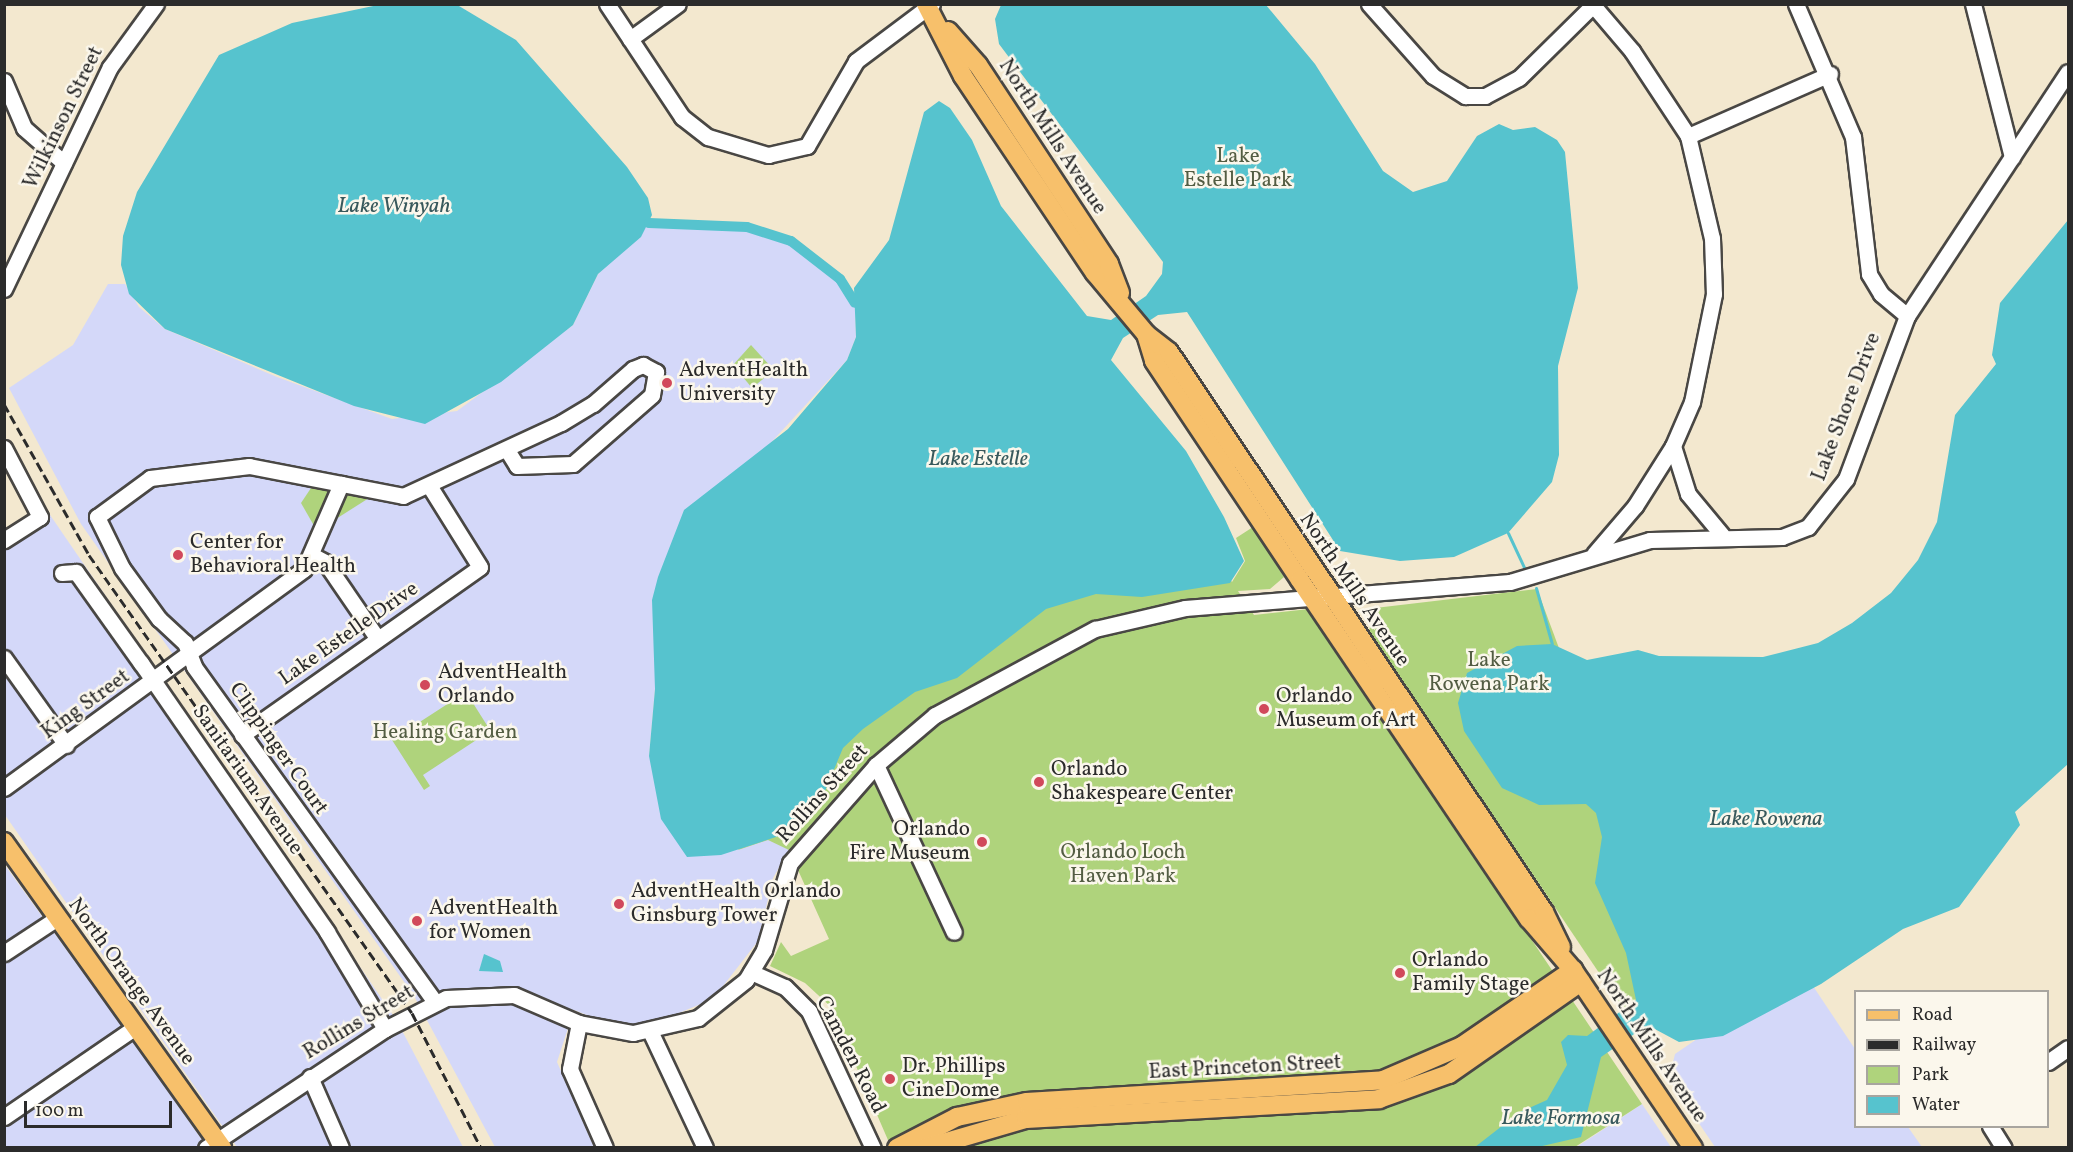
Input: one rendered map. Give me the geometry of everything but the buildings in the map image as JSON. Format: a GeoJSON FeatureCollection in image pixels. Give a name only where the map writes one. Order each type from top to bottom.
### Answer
{"type":"FeatureCollection","features":[{"type":"Feature","properties":{"kind":"main road","name":"North Mills Avenue"},"geometry":{"type":"LineString","coordinates":[[928,6],[978,65],[1109,264],[1123,300],[1146,334],[1154,361],[1311,597],[1529,920],[1577,976],[1693,1148]]}},
{"type":"Feature","properties":{"kind":"main road","name":"North Mills Avenue"},"geometry":{"type":"LineString","coordinates":[[1146,334],[1169,352],[1544,912],[1577,976]]}},
{"type":"Feature","properties":{"kind":"main road","name":"North Orange Avenue"},"geometry":{"type":"LineString","coordinates":[[4,842],[215,1145]]}},
{"type":"Feature","properties":{"kind":"main road","name":"East Princeton Street"},"geometry":{"type":"LineString","coordinates":[[897,1148],[927,1129],[991,1108],[1167,1103],[1352,1085],[1409,1072],[1462,1046],[1577,976]]}},
{"type":"Feature","properties":{"kind":"main road","name":"East Princeton Street"},"geometry":{"type":"LineString","coordinates":[[926,1148],[1026,1119],[1148,1104]]}},
{"type":"Feature","properties":{"kind":"street","name":"Wilkinson Street"},"geometry":{"type":"LineString","coordinates":[[4,289],[110,67],[156,4]]}},
{"type":"Feature","properties":{"kind":"street"},"geometry":{"type":"LineString","coordinates":[[607,4],[682,117],[708,137],[768,155],[807,146],[856,61],[928,6]]}},
{"type":"Feature","properties":{"kind":"street"},"geometry":{"type":"LineString","coordinates":[[630,39],[678,4]]}},
{"type":"Feature","properties":{"kind":"street"},"geometry":{"type":"LineString","coordinates":[[1369,4],[1433,76],[1465,96],[1485,96],[1518,78],[1592,5],[1632,51],[1688,136],[1712,238],[1714,294],[1692,402],[1673,446],[1635,506],[1594,554]]}},
{"type":"Feature","properties":{"kind":"street"},"geometry":{"type":"LineString","coordinates":[[1796,4],[1830,74],[1853,137],[1869,274],[1881,294],[1906,316]]}},
{"type":"Feature","properties":{"kind":"street"},"geometry":{"type":"LineString","coordinates":[[1974,4],[2012,157]]}},
{"type":"Feature","properties":{"kind":"street","name":"Lake Shore Drive"},"geometry":{"type":"LineString","coordinates":[[1331,596],[1510,582],[1594,554],[1650,540],[1722,535],[1782,537],[1808,527],[1830,505],[1846,479],[1906,316],[2068,72]]}},
{"type":"Feature","properties":{"kind":"street"},"geometry":{"type":"LineString","coordinates":[[1688,136],[1830,74]]}},
{"type":"Feature","properties":{"kind":"street"},"geometry":{"type":"LineString","coordinates":[[4,81],[24,129],[64,163]]}},
{"type":"Feature","properties":{"kind":"street"},"geometry":{"type":"LineString","coordinates":[[341,484],[384,496],[430,487],[507,450],[593,404],[633,369],[643,365],[656,372],[652,395],[573,464],[517,466],[507,450]]}},
{"type":"Feature","properties":{"kind":"street"},"geometry":{"type":"LineString","coordinates":[[1673,446],[1688,494],[1722,535]]}},
{"type":"Feature","properties":{"kind":"street"},"geometry":{"type":"LineString","coordinates":[[4,448],[40,517],[4,540]]}},
{"type":"Feature","properties":{"kind":"street","name":"Clippinger Court"},"geometry":{"type":"LineString","coordinates":[[341,484],[263,465],[165,474],[139,484],[97,517],[122,568],[191,655],[242,735],[435,1002]]}},
{"type":"Feature","properties":{"kind":"street","name":"King Street"},"geometry":{"type":"LineString","coordinates":[[4,788],[191,655],[304,569],[341,484]]}},
{"type":"Feature","properties":{"kind":"street","name":"Lake Estelle Drive"},"geometry":{"type":"LineString","coordinates":[[242,735],[480,567],[430,487]]}},
{"type":"Feature","properties":{"kind":"street"},"geometry":{"type":"LineString","coordinates":[[312,555],[325,562],[371,643]]}},
{"type":"Feature","properties":{"kind":"street","name":"Sanitarium Avenue"},"geometry":{"type":"LineString","coordinates":[[62,573],[76,572],[327,932],[385,1029]]}},
{"type":"Feature","properties":{"kind":"street","name":"Rollins Street"},"geometry":{"type":"LineString","coordinates":[[215,1145],[310,1077],[385,1029],[435,1002],[460,994],[513,994],[579,1023],[651,1033],[697,1018],[751,972],[768,941],[790,863],[876,765],[935,715],[1095,629],[1185,608],[1331,596]]}},
{"type":"Feature","properties":{"kind":"street"},"geometry":{"type":"LineString","coordinates":[[4,658],[66,746]]}},
{"type":"Feature","properties":{"kind":"street"},"geometry":{"type":"LineString","coordinates":[[876,765],[954,932]]}},
{"type":"Feature","properties":{"kind":"street"},"geometry":{"type":"LineString","coordinates":[[4,953],[57,918]]}},
{"type":"Feature","properties":{"kind":"street","name":"Camden Road"},"geometry":{"type":"LineString","coordinates":[[751,972],[785,987],[809,1011],[873,1148]]}},
{"type":"Feature","properties":{"kind":"street"},"geometry":{"type":"LineString","coordinates":[[579,1023],[570,1069],[604,1148]]}},
{"type":"Feature","properties":{"kind":"street"},"geometry":{"type":"LineString","coordinates":[[4,1117],[134,1028]]}},
{"type":"Feature","properties":{"kind":"street"},"geometry":{"type":"LineString","coordinates":[[651,1033],[705,1148]]}},
{"type":"Feature","properties":{"kind":"street"},"geometry":{"type":"LineString","coordinates":[[2049,1061],[2068,1048]]}},
{"type":"Feature","properties":{"kind":"street"},"geometry":{"type":"LineString","coordinates":[[310,1077],[341,1148]]}},
{"type":"Feature","properties":{"kind":"street"},"geometry":{"type":"LineString","coordinates":[[1991,1128],[2004,1148]]}},
{"type":"Feature","properties":{"kind":"shaded area","name":"AdventHealth Orlando"},"geometry":{"type":"Polygon","coordinates":[[[698,222],[747,227],[791,241],[840,279],[855,303],[856,337],[847,360],[766,448],[655,689],[649,756],[789,850],[773,878],[758,941],[713,999],[652,1024],[610,1024],[574,1010],[557,1062],[594,1147],[495,1147],[414,996],[81,524],[9,388],[73,345],[108,284],[125,284],[139,307],[165,329],[277,377],[392,419],[457,411],[573,325],[598,274],[649,223],[698,222]]]}},
{"type":"Feature","properties":{"kind":"shaded area"},"geometry":{"type":"Polygon","coordinates":[[[48,512],[397,1021],[463,1147],[237,1147],[5,815],[5,542],[48,512]]]}},
{"type":"Feature","properties":{"kind":"shaded area"},"geometry":{"type":"Polygon","coordinates":[[[4,864],[135,1044],[207,1147],[5,1147],[4,864]]]}},
{"type":"Feature","properties":{"kind":"shaded area"},"geometry":{"type":"Polygon","coordinates":[[[1801,968],[1854,1048],[1854,1128],[1909,1128],[1922,1147],[1715,1147],[1669,1079],[1675,1054],[1801,968]]]}},
{"type":"Feature","properties":{"kind":"shaded area"},"geometry":{"type":"Polygon","coordinates":[[[1642,1104],[1671,1147],[1575,1148],[1642,1104]]]}},
{"type":"Feature","properties":{"kind":"green space"},"geometry":{"type":"Polygon","coordinates":[[[751,345],[774,370],[752,388],[733,365],[751,345]]]}},
{"type":"Feature","properties":{"kind":"green space"},"geometry":{"type":"Polygon","coordinates":[[[315,482],[369,498],[317,531],[301,503],[315,482]]]}},
{"type":"Feature","properties":{"kind":"green space","name":"Orlando Loch Haven Park"},"geometry":{"type":"Polygon","coordinates":[[[1253,527],[1284,577],[1270,589],[1238,591],[1254,615],[1309,609],[1642,1104],[1575,1147],[891,1147],[830,1006],[805,983],[770,966],[781,942],[791,956],[829,939],[789,850],[768,840],[738,850],[815,766],[1013,601],[1214,556],[1232,582],[1245,561],[1236,538],[1253,527]]]}},
{"type":"Feature","properties":{"kind":"green space","name":"Lake Rowena Park"},"geometry":{"type":"Polygon","coordinates":[[[1537,589],[1679,971],[1624,1010],[1369,631],[1375,608],[1537,589]]]}},
{"type":"Feature","properties":{"kind":"green space","name":"Healing Garden"},"geometry":{"type":"Polygon","coordinates":[[[466,692],[495,738],[487,733],[423,775],[430,786],[424,790],[392,740],[466,692]]]}},
{"type":"Feature","properties":{"kind":"water","name":"Lake Winyah"},"geometry":{"type":"Polygon","coordinates":[[[378,5],[459,6],[516,40],[627,167],[648,198],[652,215],[641,237],[598,274],[573,325],[501,382],[425,424],[354,406],[165,329],[129,294],[121,265],[123,236],[137,192],[219,55],[292,23],[378,5]]]}},
{"type":"Feature","properties":{"kind":"water","name":"Lake Estelle"},"geometry":{"type":"Polygon","coordinates":[[[1001,5],[1266,5],[1315,64],[1383,171],[1413,192],[1447,181],[1477,136],[1499,124],[1513,130],[1535,127],[1557,140],[1565,152],[1578,288],[1558,366],[1559,455],[1552,482],[1508,533],[1454,557],[1400,561],[1340,551],[1187,312],[1158,315],[1123,338],[1111,360],[1186,451],[1224,517],[1244,561],[1230,583],[1142,597],[1096,594],[1046,609],[957,678],[915,692],[863,729],[843,748],[822,798],[779,836],[721,855],[687,857],[661,819],[649,756],[655,689],[652,600],[658,577],[684,510],[788,429],[847,360],[856,337],[854,288],[889,240],[924,112],[939,101],[950,108],[972,140],[1001,206],[1087,316],[1111,320],[1146,296],[1162,274],[1163,262],[999,44],[995,19],[1001,5]]]}},
{"type":"Feature","properties":{"kind":"water","name":"Lake Rowena"},"geometry":{"type":"Polygon","coordinates":[[[2068,220],[2068,764],[2015,812],[2020,825],[1959,907],[1903,929],[1821,984],[1723,1036],[1679,1042],[1651,1027],[1640,1030],[1601,1057],[1581,1137],[1538,1147],[1475,1147],[1520,1112],[1547,1100],[1567,1065],[1561,1042],[1568,1035],[1587,1036],[1636,1000],[1626,953],[1595,883],[1602,837],[1596,813],[1586,804],[1539,805],[1502,788],[1464,731],[1458,703],[1467,673],[1517,646],[1552,644],[1587,660],[1638,650],[1659,656],[1763,657],[1818,643],[1852,623],[1891,593],[1918,560],[1937,522],[1955,415],[1996,364],[1992,355],[2000,303],[2068,220]]]}},
{"type":"Feature","properties":{"kind":"water"},"geometry":{"type":"Polygon","coordinates":[[[484,954],[500,961],[503,972],[479,971],[484,954]]]}},
{"type":"Feature","properties":{"kind":"waterway"},"geometry":{"type":"LineString","coordinates":[[649,223],[747,227],[791,241],[840,279],[855,303]]}},
{"type":"Feature","properties":{"kind":"waterway"},"geometry":{"type":"LineString","coordinates":[[1508,533],[1524,567]]}},
{"type":"Feature","properties":{"kind":"waterway"},"geometry":{"type":"LineString","coordinates":[[1536,588],[1552,644]]}},
{"type":"Feature","properties":{"kind":"railway"},"geometry":{"type":"LineString","coordinates":[[4,404],[89,555],[412,1013],[481,1148]]}},
{"type":"Feature","properties":{"kind":"place","name":"AdventHealth University"},"geometry":{"type":"Point","coordinates":[667,383]}},
{"type":"Feature","properties":{"kind":"place","name":"Center for Behavioral Health"},"geometry":{"type":"Point","coordinates":[178,555]}},
{"type":"Feature","properties":{"kind":"place","name":"AdventHealth Orlando"},"geometry":{"type":"Point","coordinates":[425,685]}},
{"type":"Feature","properties":{"kind":"place","name":"Orlando Museum of Art"},"geometry":{"type":"Point","coordinates":[1264,709]}},
{"type":"Feature","properties":{"kind":"place","name":"Orlando Shakespeare Center"},"geometry":{"type":"Point","coordinates":[1039,782]}},
{"type":"Feature","properties":{"kind":"place","name":"Orlando Fire Museum"},"geometry":{"type":"Point","coordinates":[982,842]}},
{"type":"Feature","properties":{"kind":"place","name":"AdventHealth Orlando Ginsburg Tower"},"geometry":{"type":"Point","coordinates":[619,904]}},
{"type":"Feature","properties":{"kind":"place","name":"AdventHealth for Women"},"geometry":{"type":"Point","coordinates":[417,921]}},
{"type":"Feature","properties":{"kind":"place","name":"Orlando Family Stage"},"geometry":{"type":"Point","coordinates":[1400,973]}},
{"type":"Feature","properties":{"kind":"place","name":"Dr. Phillips CineDome"},"geometry":{"type":"Point","coordinates":[890,1079]}},
{"type":"Feature","properties":{"kind":"park label","name":"Lake Estelle Park"},"geometry":{"type":"Point","coordinates":[1238,169]}},
{"type":"Feature","properties":{"kind":"water label","name":"Lake Formosa"},"geometry":{"type":"Point","coordinates":[1561,1119]}}]}
